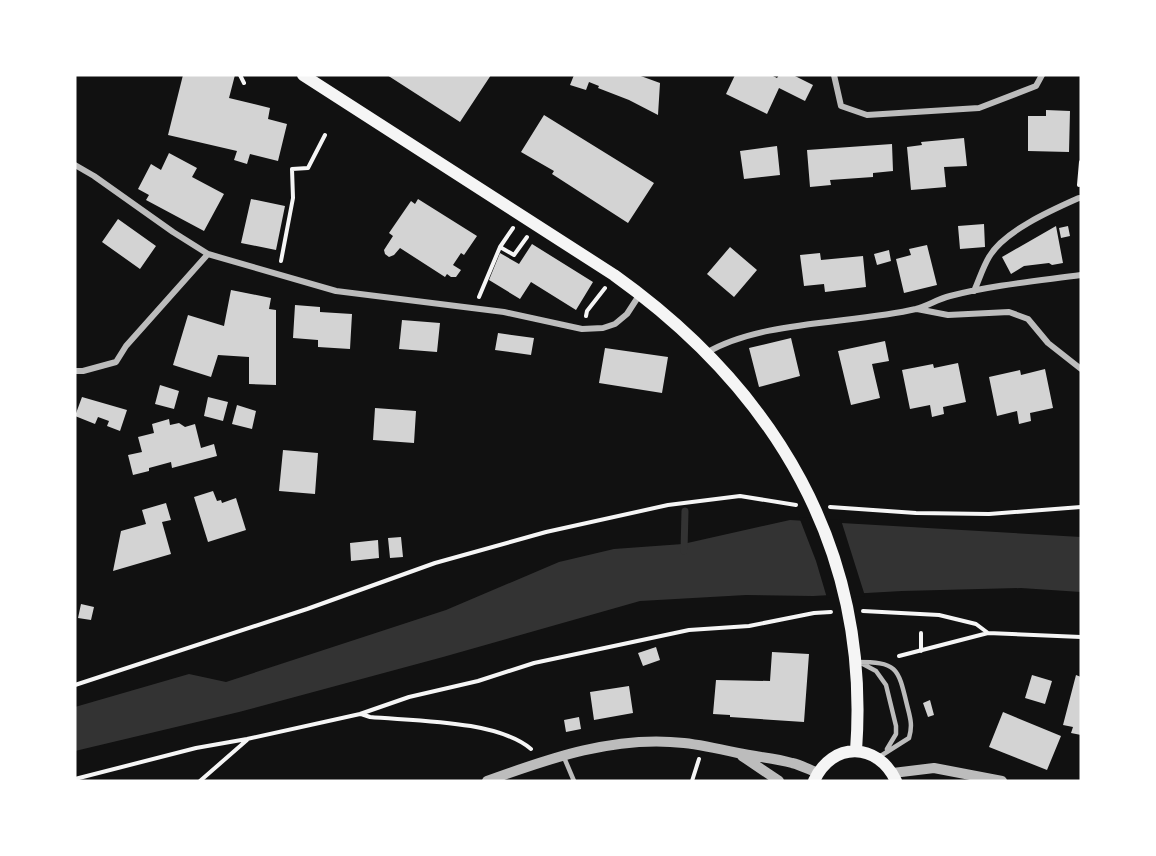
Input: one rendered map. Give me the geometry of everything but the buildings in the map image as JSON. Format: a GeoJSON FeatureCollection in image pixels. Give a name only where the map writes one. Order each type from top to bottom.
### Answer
{"type":"FeatureCollection","features":[{"type":"Feature","properties":{"kind":"main road"},"geometry":{"type":"LineString","coordinates":[[303,75],[614,275],[671,319],[737,386],[782,446],[808,490],[830,542],[852,630],[856,662],[858,714],[856,751]]}},
{"type":"Feature","properties":{"kind":"main road"},"geometry":{"type":"LineString","coordinates":[[816,777],[830,759],[842,753],[856,751],[882,755],[894,777]]}},
{"type":"Feature","properties":{"kind":"street"},"geometry":{"type":"LineString","coordinates":[[834,75],[841,106],[867,115],[979,108],[1036,86],[1042,75]]}},
{"type":"Feature","properties":{"kind":"street"},"geometry":{"type":"LineString","coordinates":[[75,165],[208,254],[336,291],[504,312],[582,329],[603,328],[615,324],[627,314],[640,294]]}},
{"type":"Feature","properties":{"kind":"street"},"geometry":{"type":"LineString","coordinates":[[974,291],[990,255],[999,245],[1012,234],[1079,198]]}},
{"type":"Feature","properties":{"kind":"street"},"geometry":{"type":"LineString","coordinates":[[75,370],[83,371],[116,362],[126,346],[208,254]]}},
{"type":"Feature","properties":{"kind":"street"},"geometry":{"type":"LineString","coordinates":[[706,353],[726,342],[767,332],[917,309],[947,297],[974,291],[1081,275]]}},
{"type":"Feature","properties":{"kind":"street"},"geometry":{"type":"LineString","coordinates":[[917,309],[948,315],[1009,312],[1028,319],[1048,343],[1081,369]]}},
{"type":"Feature","properties":{"kind":"street"},"geometry":{"type":"LineString","coordinates":[[488,781],[563,755],[617,743],[646,742],[681,742],[794,763],[816,777]]}},
{"type":"Feature","properties":{"kind":"street"},"geometry":{"type":"LineString","coordinates":[[739,754],[779,781]]}},
{"type":"Feature","properties":{"kind":"street"},"geometry":{"type":"LineString","coordinates":[[894,777],[934,768],[1002,781]]}},
{"type":"Feature","properties":{"kind":"street"},"geometry":{"type":"LineString","coordinates":[[964,781],[981,777]]}},
{"type":"Feature","properties":{"kind":"lane"},"geometry":{"type":"LineString","coordinates":[[856,662],[878,662],[900,675],[912,726],[909,738],[882,755]]}},
{"type":"Feature","properties":{"kind":"lane"},"geometry":{"type":"LineString","coordinates":[[856,662],[876,671],[886,685],[896,734],[882,755]]}},
{"type":"Feature","properties":{"kind":"lane"},"geometry":{"type":"LineString","coordinates":[[563,755],[574,781]]}},
{"type":"Feature","properties":{"kind":"path"},"geometry":{"type":"LineString","coordinates":[[240,75],[244,83]]}},
{"type":"Feature","properties":{"kind":"path"},"geometry":{"type":"LineString","coordinates":[[279,274],[293,198],[292,169],[308,168],[325,135]]}},
{"type":"Feature","properties":{"kind":"path"},"geometry":{"type":"LineString","coordinates":[[1079,198],[1081,162]]}},
{"type":"Feature","properties":{"kind":"path"},"geometry":{"type":"LineString","coordinates":[[473,308],[500,247],[513,227]]}},
{"type":"Feature","properties":{"kind":"path"},"geometry":{"type":"LineString","coordinates":[[500,247],[514,255],[527,236]]}},
{"type":"Feature","properties":{"kind":"path"},"geometry":{"type":"LineString","coordinates":[[582,329],[587,311],[606,287]]}},
{"type":"Feature","properties":{"kind":"path"},"geometry":{"type":"LineString","coordinates":[[75,685],[307,609],[435,563],[546,532],[668,505],[740,496],[801,505]]}},
{"type":"Feature","properties":{"kind":"path"},"geometry":{"type":"LineString","coordinates":[[824,507],[916,513],[989,514],[1081,507]]}},
{"type":"Feature","properties":{"kind":"path"},"geometry":{"type":"LineString","coordinates":[[861,611],[939,615],[976,624],[988,633]]}},
{"type":"Feature","properties":{"kind":"path"},"geometry":{"type":"LineString","coordinates":[[75,779],[196,748],[247,740],[360,714],[409,697],[478,681],[546,660],[689,630],[749,626],[814,613],[838,612]]}},
{"type":"Feature","properties":{"kind":"path"},"geometry":{"type":"LineString","coordinates":[[921,633],[921,651]]}},
{"type":"Feature","properties":{"kind":"path"},"geometry":{"type":"LineString","coordinates":[[906,656],[988,633],[1081,637]]}},
{"type":"Feature","properties":{"kind":"path"},"geometry":{"type":"LineString","coordinates":[[360,714],[370,717],[488,729],[515,738],[530,747],[540,762]]}},
{"type":"Feature","properties":{"kind":"path"},"geometry":{"type":"LineString","coordinates":[[200,781],[247,740]]}},
{"type":"Feature","properties":{"kind":"path"},"geometry":{"type":"LineString","coordinates":[[692,781],[697,765]]}},
{"type":"Feature","properties":{"kind":"shaded area"},"geometry":{"type":"Polygon","coordinates":[[[790,520],[1081,537],[1081,592],[1021,588],[813,596],[746,595],[640,601],[239,712],[75,751],[75,707],[189,674],[226,682],[446,610],[559,562],[614,549],[683,544],[790,520]]]}},
{"type":"Feature","properties":{"kind":"pier"},"geometry":{"type":"Polygon","coordinates":[[[799,517],[841,520],[865,596],[827,598],[799,517]]]}},
{"type":"Feature","properties":{"kind":"waterway"},"geometry":{"type":"LineString","coordinates":[[684,551],[685,511]]}}]}
